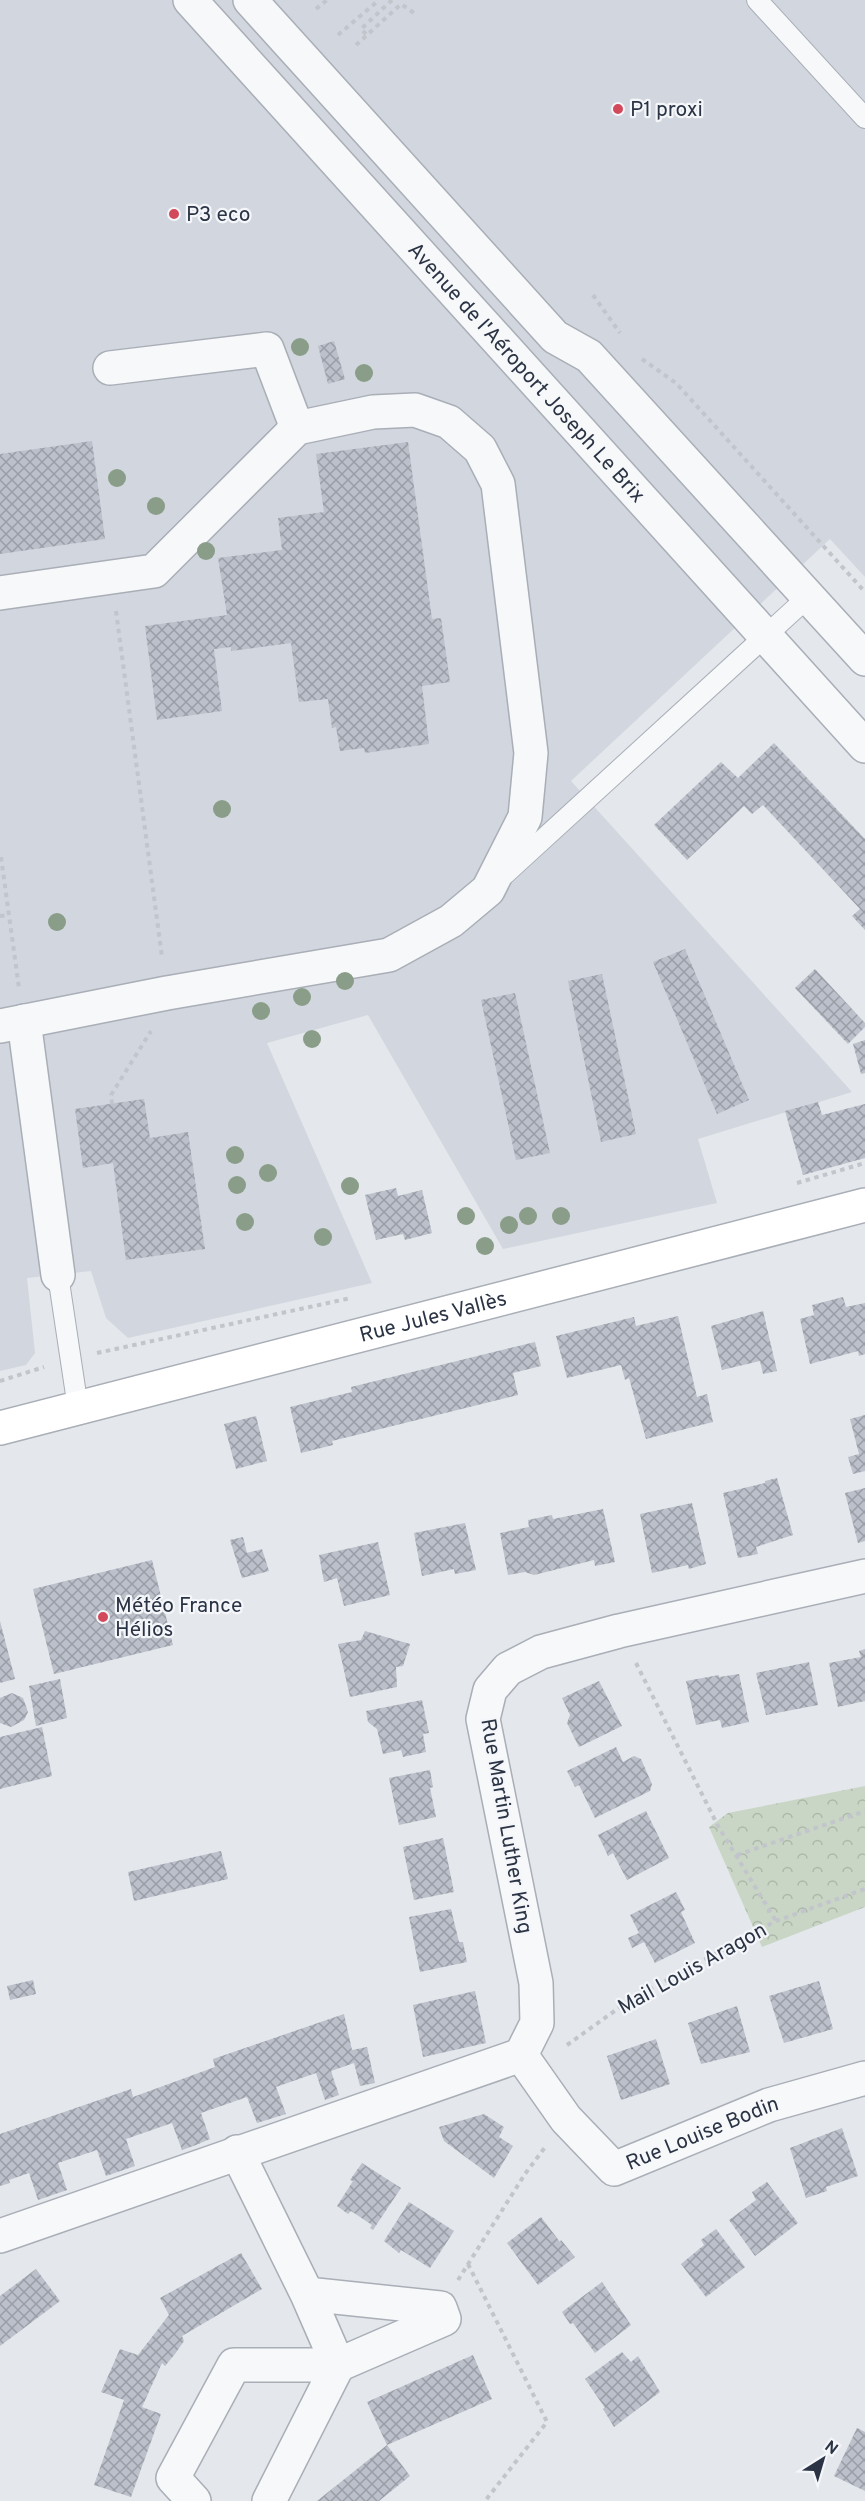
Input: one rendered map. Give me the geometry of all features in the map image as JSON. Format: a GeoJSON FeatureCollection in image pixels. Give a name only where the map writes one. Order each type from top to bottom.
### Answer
{"type":"FeatureCollection","features":[{"type":"Feature","properties":{"kind":"street","name":"Avenue de l'Aéroport Joseph Le Brix"},"geometry":{"type":"LineString","coordinates":[[190,0],[865,746]]}},
{"type":"Feature","properties":{"kind":"street","name":"Avenue de l'Aéroport Joseph Le Brix"},"geometry":{"type":"LineString","coordinates":[[250,0],[555,337],[589,356],[865,659]]}},
{"type":"Feature","properties":{"kind":"street"},"geometry":{"type":"LineString","coordinates":[[110,368],[267,349],[297,428]]}},
{"type":"Feature","properties":{"kind":"street"},"geometry":{"type":"LineString","coordinates":[[0,593],[154,571],[297,428],[373,412],[416,410],[448,422],[480,449],[498,484],[531,753],[525,817],[488,890],[451,921],[389,955],[167,993],[12,1024],[58,1275]]}},
{"type":"Feature","properties":{"kind":"street","name":"Rue Jules Vallès"},"geometry":{"type":"LineString","coordinates":[[0,1428],[865,1205]]}},
{"type":"Feature","properties":{"kind":"street","name":"Rue Martin Luther King"},"geometry":{"type":"LineString","coordinates":[[526,2062],[537,2023],[536,1983],[483,1719],[490,1690],[508,1669],[541,1652],[620,1631],[865,1576]]}},
{"type":"Feature","properties":{"kind":"street"},"geometry":{"type":"LineString","coordinates":[[0,2236],[237,2152],[526,2062]]}},
{"type":"Feature","properties":{"kind":"street","name":"Rue Louise Bodin"},"geometry":{"type":"LineString","coordinates":[[526,2062],[566,2119],[614,2169],[769,2105],[865,2078]]}},
{"type":"Feature","properties":{"kind":"street"},"geometry":{"type":"LineString","coordinates":[[237,2152],[308,2294],[338,2365],[269,2501]]}},
{"type":"Feature","properties":{"kind":"street"},"geometry":{"type":"LineString","coordinates":[[194,2501],[173,2478],[234,2365],[338,2365],[444,2319],[440,2308],[308,2294]]}},
{"type":"Feature","properties":{"kind":"lane"},"geometry":{"type":"LineString","coordinates":[[757,0],[865,118]]}},
{"type":"Feature","properties":{"kind":"lane"},"geometry":{"type":"LineString","coordinates":[[488,890],[808,597]]}},
{"type":"Feature","properties":{"kind":"lane"},"geometry":{"type":"LineString","coordinates":[[58,1275],[78,1408]]}},
{"type":"Feature","properties":{"kind":"path"},"geometry":{"type":"LineString","coordinates":[[316,9],[327,0]]}},
{"type":"Feature","properties":{"kind":"path"},"geometry":{"type":"LineString","coordinates":[[338,35],[379,0]]}},
{"type":"Feature","properties":{"kind":"path"},"geometry":{"type":"LineString","coordinates":[[367,35],[360,29],[392,0]]}},
{"type":"Feature","properties":{"kind":"path"},"geometry":{"type":"LineString","coordinates":[[356,45],[401,4],[417,15]]}},
{"type":"Feature","properties":{"kind":"path"},"geometry":{"type":"LineString","coordinates":[[592,295],[623,337]]}},
{"type":"Feature","properties":{"kind":"path"},"geometry":{"type":"LineString","coordinates":[[635,351],[676,384],[865,592]]}},
{"type":"Feature","properties":{"kind":"path"},"geometry":{"type":"LineString","coordinates":[[111,578],[169,1003],[111,1095],[111,1104]]}},
{"type":"Feature","properties":{"kind":"path"},"geometry":{"type":"LineString","coordinates":[[1,857],[9,915],[12,1024]]}},
{"type":"Feature","properties":{"kind":"path"},"geometry":{"type":"LineString","coordinates":[[0,916],[9,915]]}},
{"type":"Feature","properties":{"kind":"path"},"geometry":{"type":"LineString","coordinates":[[790,1185],[865,1163]]}},
{"type":"Feature","properties":{"kind":"path"},"geometry":{"type":"LineString","coordinates":[[0,1381],[70,1358],[362,1296]]}},
{"type":"Feature","properties":{"kind":"path"},"geometry":{"type":"LineString","coordinates":[[620,1631],[718,1826],[776,1921]]}},
{"type":"Feature","properties":{"kind":"path"},"geometry":{"type":"LineString","coordinates":[[737,1855],[865,1811]]}},
{"type":"Feature","properties":{"kind":"path","name":"Mail Louis Aragon"},"geometry":{"type":"LineString","coordinates":[[526,2062],[630,2000],[776,1921],[865,1889]]}},
{"type":"Feature","properties":{"kind":"path"},"geometry":{"type":"LineString","coordinates":[[440,2308],[525,2174],[566,2119]]}},
{"type":"Feature","properties":{"kind":"path"},"geometry":{"type":"LineString","coordinates":[[468,2264],[547,2422],[485,2501]]}},
{"type":"Feature","properties":{"kind":"shaded area"},"geometry":{"type":"Polygon","coordinates":[[[0,0],[865,0],[865,577],[830,539],[571,781],[852,1092],[698,1139],[717,1203],[503,1249],[368,1015],[267,1043],[372,1283],[128,1338],[106,1318],[91,1271],[27,1278],[35,1353],[26,1365],[0,1371],[0,0]]]}},
{"type":"Feature","properties":{"kind":"green space"},"geometry":{"type":"Polygon","coordinates":[[[865,1786],[865,1907],[762,1947],[709,1827],[728,1813],[865,1786]]]}},
{"type":"Feature","properties":{"kind":"building"},"geometry":{"type":"Polygon","coordinates":[[[334,341],[345,379],[328,384],[318,346],[334,341]]]}},
{"type":"Feature","properties":{"kind":"building"},"geometry":{"type":"Polygon","coordinates":[[[92,441],[105,539],[0,554],[0,454],[92,441]]]}},
{"type":"Feature","properties":{"kind":"building"},"geometry":{"type":"Polygon","coordinates":[[[408,442],[432,619],[441,618],[450,682],[422,686],[429,744],[365,753],[364,748],[340,751],[336,727],[332,728],[328,699],[299,702],[291,643],[231,651],[231,647],[214,649],[222,711],[157,720],[145,626],[227,615],[218,558],[282,550],[278,518],[324,512],[316,454],[408,442]]]}},
{"type":"Feature","properties":{"kind":"building"},"geometry":{"type":"Polygon","coordinates":[[[774,743],[865,839],[865,930],[852,916],[860,909],[763,805],[752,814],[744,806],[687,860],[654,825],[721,762],[738,778],[774,743]]]}},
{"type":"Feature","properties":{"kind":"building"},"geometry":{"type":"Polygon","coordinates":[[[685,949],[749,1100],[717,1114],[653,962],[685,949]]]}},
{"type":"Feature","properties":{"kind":"building"},"geometry":{"type":"Polygon","coordinates":[[[815,969],[865,1023],[865,1027],[848,1044],[795,988],[815,969]]]}},
{"type":"Feature","properties":{"kind":"building"},"geometry":{"type":"Polygon","coordinates":[[[602,974],[636,1134],[601,1142],[568,981],[602,974]]]}},
{"type":"Feature","properties":{"kind":"building"},"geometry":{"type":"Polygon","coordinates":[[[515,993],[550,1153],[516,1160],[481,1000],[515,993]]]}},
{"type":"Feature","properties":{"kind":"building"},"geometry":{"type":"Polygon","coordinates":[[[865,1040],[865,1073],[861,1074],[853,1044],[865,1040]]]}},
{"type":"Feature","properties":{"kind":"building"},"geometry":{"type":"Polygon","coordinates":[[[144,1099],[150,1138],[188,1132],[205,1249],[126,1260],[113,1163],[83,1168],[75,1109],[144,1099]]]}},
{"type":"Feature","properties":{"kind":"building"},"geometry":{"type":"Polygon","coordinates":[[[818,1102],[822,1115],[865,1104],[865,1158],[803,1175],[785,1111],[818,1102]]]}},
{"type":"Feature","properties":{"kind":"building"},"geometry":{"type":"Polygon","coordinates":[[[396,1188],[398,1196],[422,1190],[432,1233],[405,1240],[403,1234],[376,1240],[365,1195],[396,1188]]]}},
{"type":"Feature","properties":{"kind":"building"},"geometry":{"type":"Polygon","coordinates":[[[843,1297],[846,1307],[865,1303],[865,1354],[859,1356],[858,1351],[810,1364],[800,1319],[814,1315],[812,1305],[843,1297]]]}},
{"type":"Feature","properties":{"kind":"building"},"geometry":{"type":"Polygon","coordinates":[[[763,1311],[777,1371],[763,1374],[760,1361],[722,1370],[711,1326],[763,1311]]]}},
{"type":"Feature","properties":{"kind":"building"},"geometry":{"type":"Polygon","coordinates":[[[678,1316],[697,1397],[707,1394],[713,1422],[646,1439],[629,1378],[625,1380],[621,1365],[567,1378],[556,1336],[634,1317],[636,1326],[678,1316]]]}},
{"type":"Feature","properties":{"kind":"building"},"geometry":{"type":"Polygon","coordinates":[[[535,1342],[541,1366],[513,1373],[518,1395],[332,1441],[333,1445],[301,1453],[290,1407],[352,1392],[351,1387],[535,1342]]]}},
{"type":"Feature","properties":{"kind":"building"},"geometry":{"type":"Polygon","coordinates":[[[865,1415],[865,1471],[853,1474],[848,1457],[859,1454],[850,1419],[865,1415]]]}},
{"type":"Feature","properties":{"kind":"building"},"geometry":{"type":"Polygon","coordinates":[[[256,1416],[267,1461],[236,1469],[224,1424],[256,1416]]]}},
{"type":"Feature","properties":{"kind":"building"},"geometry":{"type":"Polygon","coordinates":[[[777,1478],[793,1535],[756,1547],[758,1554],[738,1558],[723,1493],[777,1478]]]}},
{"type":"Feature","properties":{"kind":"building"},"geometry":{"type":"Polygon","coordinates":[[[865,1488],[865,1541],[858,1543],[845,1493],[865,1488]]]}},
{"type":"Feature","properties":{"kind":"building"},"geometry":{"type":"Polygon","coordinates":[[[692,1503],[706,1564],[689,1569],[688,1565],[652,1573],[640,1514],[692,1503]]]}},
{"type":"Feature","properties":{"kind":"building"},"geometry":{"type":"Polygon","coordinates":[[[603,1509],[615,1562],[595,1566],[594,1560],[534,1575],[525,1572],[508,1575],[500,1533],[529,1527],[528,1520],[552,1515],[553,1519],[603,1509]]]}},
{"type":"Feature","properties":{"kind":"building"},"geometry":{"type":"Polygon","coordinates":[[[465,1523],[476,1570],[455,1574],[454,1569],[422,1576],[414,1533],[465,1523]]]}},
{"type":"Feature","properties":{"kind":"building"},"geometry":{"type":"Polygon","coordinates":[[[243,1537],[247,1553],[262,1549],[269,1571],[242,1578],[230,1540],[243,1537]]]}},
{"type":"Feature","properties":{"kind":"building"},"geometry":{"type":"Polygon","coordinates":[[[378,1542],[390,1595],[344,1606],[337,1578],[324,1582],[319,1555],[378,1542]]]}},
{"type":"Feature","properties":{"kind":"building","name":"Météo France Hélios"},"geometry":{"type":"Polygon","coordinates":[[[152,1560],[173,1645],[54,1674],[33,1589],[152,1560]]]}},
{"type":"Feature","properties":{"kind":"building"},"geometry":{"type":"Polygon","coordinates":[[[0,1621],[15,1679],[0,1683],[0,1621]]]}},
{"type":"Feature","properties":{"kind":"building"},"geometry":{"type":"Polygon","coordinates":[[[365,1631],[410,1644],[403,1666],[396,1667],[397,1687],[350,1697],[338,1644],[361,1640],[365,1631]]]}},
{"type":"Feature","properties":{"kind":"building"},"geometry":{"type":"Polygon","coordinates":[[[865,1649],[865,1701],[838,1707],[829,1663],[861,1657],[859,1651],[865,1649]]]}},
{"type":"Feature","properties":{"kind":"building"},"geometry":{"type":"Polygon","coordinates":[[[809,1662],[818,1705],[766,1715],[756,1673],[809,1662]]]}},
{"type":"Feature","properties":{"kind":"building"},"geometry":{"type":"Polygon","coordinates":[[[739,1674],[749,1722],[722,1728],[720,1720],[696,1725],[686,1681],[739,1674]]]}},
{"type":"Feature","properties":{"kind":"building"},"geometry":{"type":"Polygon","coordinates":[[[60,1679],[67,1718],[36,1726],[29,1686],[60,1679]]]}},
{"type":"Feature","properties":{"kind":"building"},"geometry":{"type":"Polygon","coordinates":[[[599,1681],[622,1726],[579,1747],[567,1723],[570,1715],[562,1698],[599,1681]]]}},
{"type":"Feature","properties":{"kind":"building"},"geometry":{"type":"Polygon","coordinates":[[[12,1693],[23,1698],[28,1712],[24,1720],[11,1727],[0,1723],[0,1698],[12,1693]]]}},
{"type":"Feature","properties":{"kind":"building"},"geometry":{"type":"Polygon","coordinates":[[[422,1700],[429,1733],[423,1734],[426,1752],[403,1757],[401,1750],[383,1754],[377,1729],[368,1722],[366,1711],[422,1700]]]}},
{"type":"Feature","properties":{"kind":"building"},"geometry":{"type":"Polygon","coordinates":[[[42,1727],[52,1776],[0,1789],[0,1737],[42,1727]]]}},
{"type":"Feature","properties":{"kind":"building"},"geometry":{"type":"Polygon","coordinates":[[[616,1747],[623,1762],[634,1756],[641,1759],[652,1784],[650,1791],[595,1818],[579,1785],[575,1787],[567,1771],[616,1747]]]}},
{"type":"Feature","properties":{"kind":"building"},"geometry":{"type":"Polygon","coordinates":[[[430,1770],[433,1787],[430,1788],[436,1817],[399,1825],[389,1778],[430,1770]]]}},
{"type":"Feature","properties":{"kind":"building"},"geometry":{"type":"Polygon","coordinates":[[[646,1811],[669,1858],[627,1880],[613,1853],[608,1856],[598,1835],[646,1811]]]}},
{"type":"Feature","properties":{"kind":"building"},"geometry":{"type":"Polygon","coordinates":[[[443,1838],[454,1892],[414,1900],[403,1847],[443,1838]]]}},
{"type":"Feature","properties":{"kind":"building"},"geometry":{"type":"Polygon","coordinates":[[[221,1851],[228,1879],[134,1901],[128,1872],[221,1851]]]}},
{"type":"Feature","properties":{"kind":"building"},"geometry":{"type":"Polygon","coordinates":[[[676,1892],[685,1910],[681,1912],[695,1943],[655,1963],[644,1942],[632,1948],[628,1938],[639,1933],[630,1915],[676,1892]]]}},
{"type":"Feature","properties":{"kind":"building"},"geometry":{"type":"Polygon","coordinates":[[[451,1909],[459,1942],[463,1942],[467,1962],[420,1972],[409,1917],[451,1909]]]}},
{"type":"Feature","properties":{"kind":"building"},"geometry":{"type":"Polygon","coordinates":[[[33,1980],[36,1994],[10,2000],[7,1986],[33,1980]]]}},
{"type":"Feature","properties":{"kind":"building"},"geometry":{"type":"Polygon","coordinates":[[[819,1981],[833,2029],[784,2043],[769,1996],[819,1981]]]}},
{"type":"Feature","properties":{"kind":"building"},"geometry":{"type":"Polygon","coordinates":[[[475,1991],[486,2043],[423,2057],[413,2005],[475,1991]]]}},
{"type":"Feature","properties":{"kind":"building"},"geometry":{"type":"Polygon","coordinates":[[[737,2006],[750,2052],[701,2064],[688,2023],[737,2006]]]}},
{"type":"Feature","properties":{"kind":"building"},"geometry":{"type":"Polygon","coordinates":[[[344,2014],[352,2050],[367,2047],[375,2083],[360,2086],[354,2063],[331,2071],[339,2095],[325,2100],[316,2073],[276,2087],[286,2114],[257,2123],[247,2097],[201,2113],[210,2139],[196,2145],[182,2150],[172,2123],[126,2139],[135,2166],[106,2176],[97,2150],[58,2163],[67,2190],[38,2200],[29,2173],[0,2186],[0,2134],[131,2089],[133,2097],[215,2067],[213,2059],[344,2014]]]}},
{"type":"Feature","properties":{"kind":"building"},"geometry":{"type":"Polygon","coordinates":[[[656,2039],[670,2084],[621,2100],[607,2056],[656,2039]]]}},
{"type":"Feature","properties":{"kind":"building"},"geometry":{"type":"Polygon","coordinates":[[[484,2114],[504,2127],[499,2137],[513,2146],[494,2178],[444,2141],[439,2127],[484,2114]]]}},
{"type":"Feature","properties":{"kind":"building"},"geometry":{"type":"Polygon","coordinates":[[[842,2128],[858,2176],[826,2187],[827,2191],[806,2198],[790,2148],[842,2128]]]}},
{"type":"Feature","properties":{"kind":"building"},"geometry":{"type":"Polygon","coordinates":[[[362,2163],[401,2188],[373,2230],[370,2228],[372,2225],[351,2211],[348,2214],[337,2206],[353,2181],[350,2180],[362,2163]]]}},
{"type":"Feature","properties":{"kind":"building"},"geometry":{"type":"Polygon","coordinates":[[[767,2182],[798,2223],[755,2256],[729,2220],[756,2200],[752,2192],[767,2182]]]}},
{"type":"Feature","properties":{"kind":"building"},"geometry":{"type":"Polygon","coordinates":[[[409,2202],[454,2231],[430,2268],[401,2250],[399,2253],[384,2241],[409,2202]]]}},
{"type":"Feature","properties":{"kind":"building"},"geometry":{"type":"Polygon","coordinates":[[[541,2217],[575,2257],[538,2285],[507,2243],[541,2217]]]}},
{"type":"Feature","properties":{"kind":"building"},"geometry":{"type":"Polygon","coordinates":[[[716,2229],[745,2267],[706,2297],[681,2264],[704,2245],[701,2240],[716,2229]]]}},
{"type":"Feature","properties":{"kind":"building"},"geometry":{"type":"Polygon","coordinates":[[[241,2253],[262,2289],[182,2336],[184,2341],[175,2354],[165,2366],[162,2363],[142,2407],[161,2414],[131,2497],[94,2485],[124,2400],[101,2392],[120,2349],[138,2355],[169,2315],[160,2298],[241,2253]]]}},
{"type":"Feature","properties":{"kind":"building"},"geometry":{"type":"Polygon","coordinates":[[[36,2269],[60,2301],[0,2346],[0,2296],[36,2269]]]}},
{"type":"Feature","properties":{"kind":"building"},"geometry":{"type":"Polygon","coordinates":[[[602,2282],[631,2325],[595,2353],[562,2312],[602,2282]]]}},
{"type":"Feature","properties":{"kind":"building"},"geometry":{"type":"Polygon","coordinates":[[[622,2352],[631,2362],[638,2356],[660,2392],[614,2427],[603,2409],[605,2408],[585,2379],[622,2352]]]}},
{"type":"Feature","properties":{"kind":"building"},"geometry":{"type":"Polygon","coordinates":[[[473,2355],[492,2399],[387,2445],[367,2402],[473,2355]]]}},
{"type":"Feature","properties":{"kind":"building"},"geometry":{"type":"Polygon","coordinates":[[[857,2428],[865,2432],[865,2491],[834,2476],[857,2428]]]}},
{"type":"Feature","properties":{"kind":"building"},"geometry":{"type":"Polygon","coordinates":[[[387,2445],[410,2476],[379,2501],[317,2501],[387,2445]]]}},
{"type":"Feature","properties":{"kind":"place","name":"P1 proxi"},"geometry":{"type":"Point","coordinates":[618,109]}},
{"type":"Feature","properties":{"kind":"place","name":"P3 eco"},"geometry":{"type":"Point","coordinates":[174,214]}},
{"type":"Feature","properties":{"kind":"place","name":"Météo France Hélios"},"geometry":{"type":"Point","coordinates":[103,1617]}}]}
